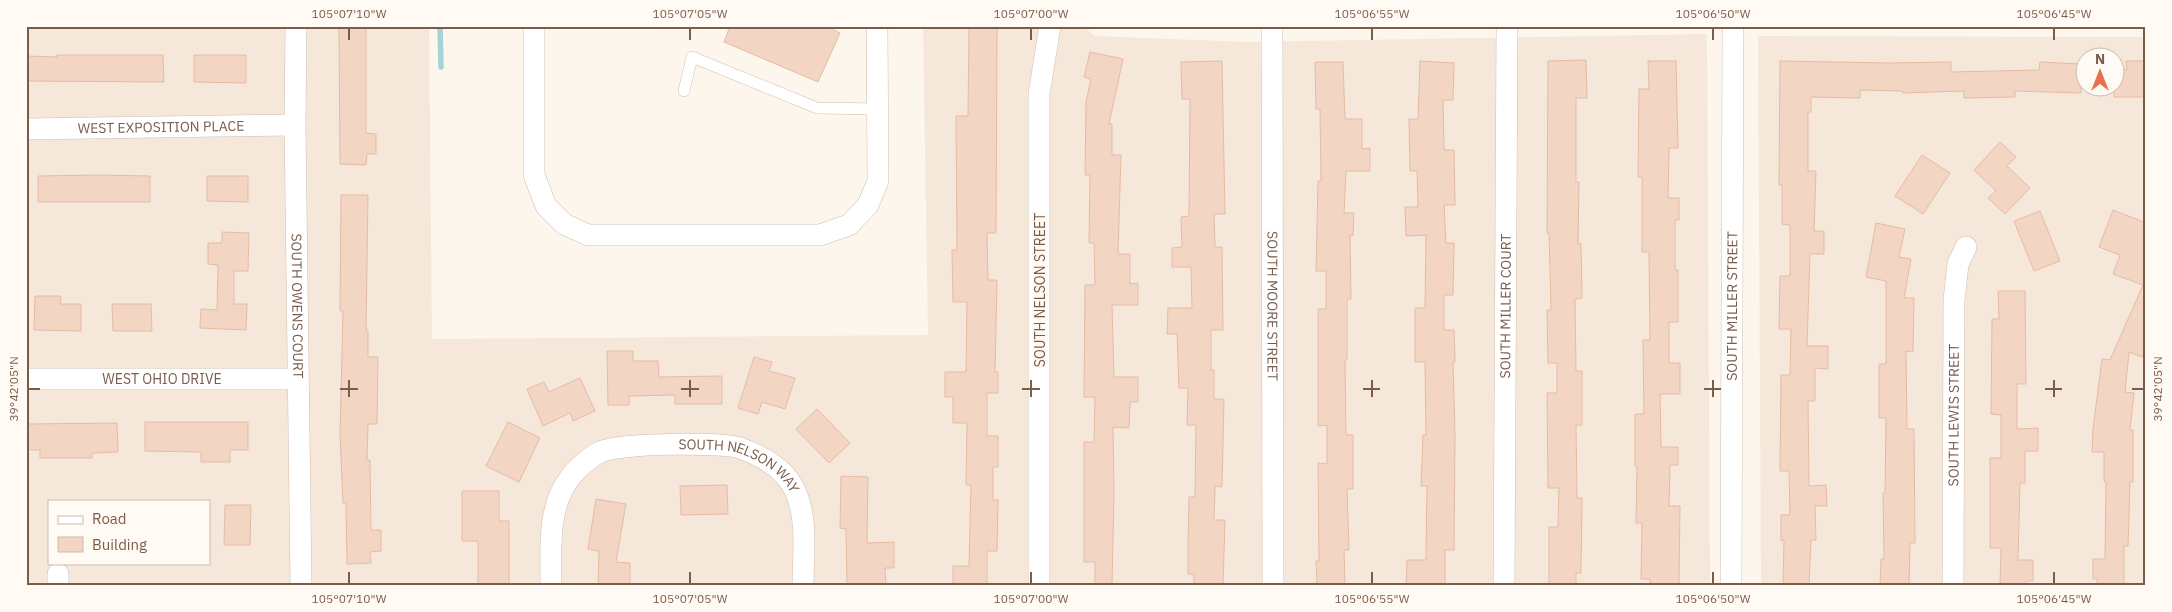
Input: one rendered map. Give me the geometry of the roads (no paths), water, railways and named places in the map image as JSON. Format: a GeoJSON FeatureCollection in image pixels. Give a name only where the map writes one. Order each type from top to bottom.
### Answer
{"type":"FeatureCollection","features":[{"type":"Feature","properties":{"kind":"street","name":"SOUTH OWENS COURT"},"geometry":{"type":"LineString","coordinates":[[296,26],[301,586]]}},
{"type":"Feature","properties":{"kind":"street"},"geometry":{"type":"LineString","coordinates":[[534,26],[534,176],[546,206],[564,224],[588,235],[820,235],[849,225],[868,205],[878,181],[875,32],[877,26]]}},
{"type":"Feature","properties":{"kind":"street","name":"SOUTH NELSON STREET"},"geometry":{"type":"LineString","coordinates":[[1039,586],[1039,94],[1050,26]]}},
{"type":"Feature","properties":{"kind":"street","name":"SOUTH MOORE STREET"},"geometry":{"type":"LineString","coordinates":[[1272,26],[1273,586]]}},
{"type":"Feature","properties":{"kind":"street","name":"SOUTH MILLER COURT"},"geometry":{"type":"LineString","coordinates":[[1504,586],[1507,26]]}},
{"type":"Feature","properties":{"kind":"street","name":"SOUTH MILLER STREET"},"geometry":{"type":"LineString","coordinates":[[1731,586],[1733,26]]}},
{"type":"Feature","properties":{"kind":"street","name":"WEST EXPOSITION PLACE"},"geometry":{"type":"LineString","coordinates":[[26,129],[296,125]]}},
{"type":"Feature","properties":{"kind":"street","name":"SOUTH LEWIS STREET"},"geometry":{"type":"LineString","coordinates":[[1953,586],[1954,300],[1958,264],[1966,247]]}},
{"type":"Feature","properties":{"kind":"street","name":"WEST OHIO DRIVE"},"geometry":{"type":"LineString","coordinates":[[26,379],[298,379]]}},
{"type":"Feature","properties":{"kind":"street","name":"SOUTH NELSON WAY"},"geometry":{"type":"LineString","coordinates":[[551,586],[553,518],[561,493],[570,477],[600,452],[626,446],[688,444],[738,448],[759,456],[779,469],[792,485],[802,515],[803,586]]}},
{"type":"Feature","properties":{"kind":"lane"},"geometry":{"type":"LineString","coordinates":[[684,91],[692,57],[818,108],[878,109]]}},
{"type":"Feature","properties":{"kind":"waterway"},"geometry":{"type":"LineString","coordinates":[[440,26],[441,67]]}}]}
